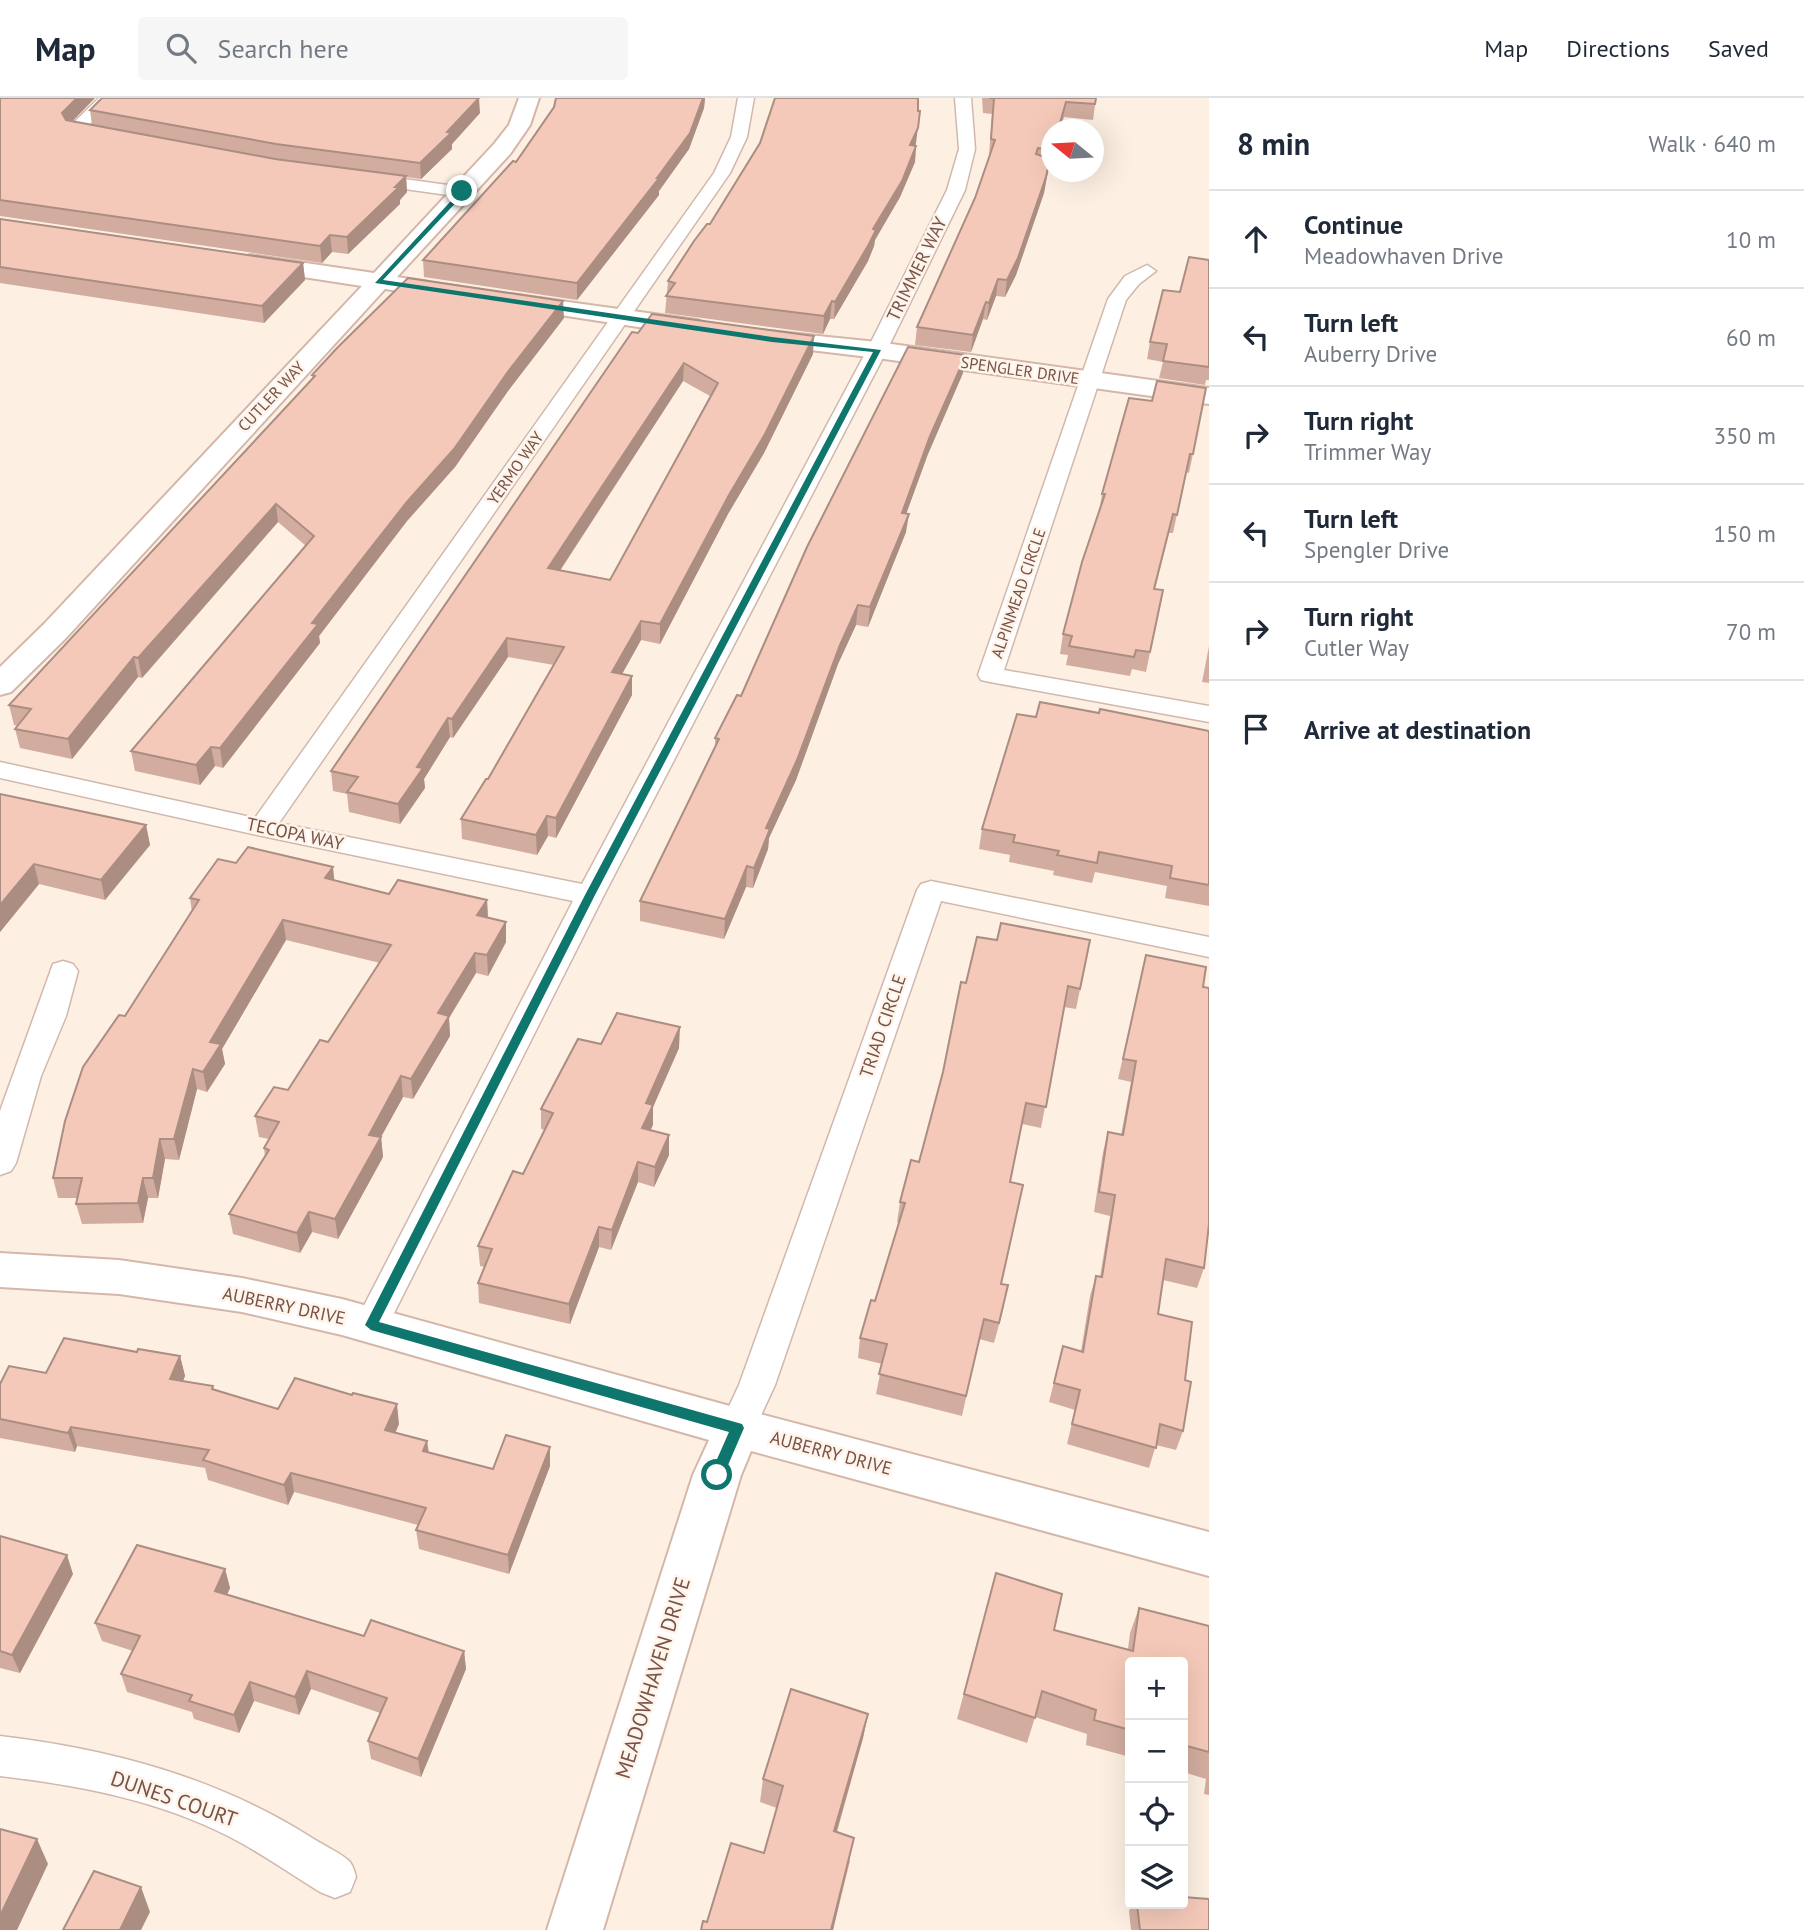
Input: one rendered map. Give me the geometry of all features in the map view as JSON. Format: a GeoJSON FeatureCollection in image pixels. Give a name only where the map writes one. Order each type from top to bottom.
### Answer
{"type":"FeatureCollection","features":[{"type":"Feature","properties":{"kind":"street"},"geometry":{"type":"LineString","coordinates":[[108,98],[75,130],[128,140]]}},
{"type":"Feature","properties":{"kind":"street","name":"CUTLER WAY"},"geometry":{"type":"LineString","coordinates":[[0,685],[55,631],[502,149],[519,125],[529,98]]}},
{"type":"Feature","properties":{"kind":"street","name":"YERMO WAY"},"geometry":{"type":"LineString","coordinates":[[262,828],[722,173],[740,137],[746,98]]}},
{"type":"Feature","properties":{"kind":"street","name":"TRIMMER WAY"},"geometry":{"type":"LineString","coordinates":[[371,1325],[590,895],[877,350],[956,190],[967,149],[963,98]]}},
{"type":"Feature","properties":{"kind":"street"},"geometry":{"type":"LineString","coordinates":[[356,177],[462,191]]}},
{"type":"Feature","properties":{"kind":"street","name":"SPENGLER DRIVE"},"geometry":{"type":"LineString","coordinates":[[231,259],[724,332],[877,350],[1209,396]]}},
{"type":"Feature","properties":{"kind":"street"},"geometry":{"type":"LineString","coordinates":[[1091,380],[1117,299],[1132,280],[1147,271]]}},
{"type":"Feature","properties":{"kind":"street","name":"ALPINMEAD CIRCLE"},"geometry":{"type":"LineString","coordinates":[[1091,380],[990,675],[1209,714]]}},
{"type":"Feature","properties":{"kind":"street","name":"TECOPA WAY"},"geometry":{"type":"LineString","coordinates":[[0,770],[262,828],[590,895]]}},
{"type":"Feature","properties":{"kind":"street","name":"TRIAD CIRCLE"},"geometry":{"type":"LineString","coordinates":[[737,1428],[757,1385],[932,890],[1209,947]]}},
{"type":"Feature","properties":{"kind":"street"},"geometry":{"type":"LineString","coordinates":[[0,1163],[26,1076],[51,1016],[63,971]]}},
{"type":"Feature","properties":{"kind":"street","name":"AUBERRY DRIVE"},"geometry":{"type":"LineString","coordinates":[[0,1270],[119,1278],[242,1295],[371,1325],[737,1428],[1209,1554]]}},
{"type":"Feature","properties":{"kind":"street","name":"MEADOWHAVEN DRIVE"},"geometry":{"type":"LineString","coordinates":[[575,1930],[717,1475],[737,1428]]}},
{"type":"Feature","properties":{"kind":"street","name":"DUNES COURT"},"geometry":{"type":"LineString","coordinates":[[0,1756],[75,1767],[190,1799],[244,1821],[335,1877]]}},
{"type":"Feature","properties":{"kind":"building"},"geometry":{"type":"Polygon","coordinates":[[[0,98],[77,98],[62,113],[66,120],[275,159],[406,176],[395,187],[399,187],[347,237],[330,235],[320,246],[0,200],[0,98]]]}},
{"type":"Feature","properties":{"kind":"building"},"geometry":{"type":"Polygon","coordinates":[[[102,98],[479,98],[447,132],[451,133],[420,163],[276,144],[90,110],[102,98]]]}},
{"type":"Feature","properties":{"kind":"building"},"geometry":{"type":"Polygon","coordinates":[[[556,98],[703,98],[690,133],[659,178],[577,283],[423,260],[513,161],[516,162],[554,107],[556,98]]]}},
{"type":"Feature","properties":{"kind":"building"},"geometry":{"type":"Polygon","coordinates":[[[775,98],[918,98],[918,128],[910,145],[916,146],[902,181],[873,229],[876,230],[869,244],[824,316],[666,296],[675,283],[668,281],[694,241],[707,224],[710,224],[760,143],[775,98]]]}},
{"type":"Feature","properties":{"kind":"building"},"geometry":{"type":"Polygon","coordinates":[[[994,98],[1096,98],[1095,104],[1066,102],[1061,119],[1041,119],[1041,148],[1038,148],[1036,154],[1041,156],[1041,182],[1044,182],[1018,258],[1007,280],[998,279],[973,335],[917,327],[975,198],[995,140],[991,139],[994,98]]]}},
{"type":"Feature","properties":{"kind":"building"},"geometry":{"type":"Polygon","coordinates":[[[0,219],[303,263],[262,306],[0,267],[0,219]]]}},
{"type":"Feature","properties":{"kind":"building"},"geometry":{"type":"Polygon","coordinates":[[[1189,257],[1209,260],[1209,367],[1163,361],[1167,344],[1150,342],[1163,290],[1180,292],[1189,257]]]}},
{"type":"Feature","properties":{"kind":"building"},"geometry":{"type":"Polygon","coordinates":[[[408,278],[563,301],[507,373],[454,449],[406,503],[312,623],[318,624],[220,748],[211,747],[196,765],[131,751],[314,536],[276,504],[138,658],[134,657],[68,739],[15,729],[31,709],[9,705],[315,376],[312,375],[338,347],[408,278]]]}},
{"type":"Feature","properties":{"kind":"building"},"geometry":{"type":"Polygon","coordinates":[[[652,314],[814,336],[765,434],[660,624],[641,621],[612,672],[632,676],[556,818],[547,816],[536,835],[461,819],[488,779],[564,647],[507,638],[452,719],[448,718],[417,767],[423,768],[398,804],[347,792],[358,777],[331,771],[632,332],[638,333],[652,314]],[[684,363],[548,568],[610,580],[718,383],[684,363]]]}},
{"type":"Feature","properties":{"kind":"building"},"geometry":{"type":"Polygon","coordinates":[[[908,347],[966,355],[930,436],[902,513],[909,514],[870,607],[858,605],[840,645],[797,760],[766,828],[770,829],[754,868],[747,866],[725,919],[640,901],[719,739],[715,738],[737,695],[741,696],[807,547],[908,347]]]}},
{"type":"Feature","properties":{"kind":"building"},"geometry":{"type":"Polygon","coordinates":[[[1157,381],[1206,388],[1193,454],[1190,454],[1177,515],[1173,514],[1154,589],[1163,590],[1150,652],[1136,650],[1134,657],[1069,646],[1072,636],[1063,634],[1082,562],[1105,494],[1102,494],[1129,398],[1152,401],[1157,381]]]}},
{"type":"Feature","properties":{"kind":"building"},"geometry":{"type":"Polygon","coordinates":[[[1040,702],[1099,713],[1100,709],[1209,731],[1209,885],[1170,878],[1172,866],[1099,852],[1097,863],[1057,855],[1059,851],[1013,842],[1015,835],[982,829],[1017,714],[1036,717],[1040,702]]]}},
{"type":"Feature","properties":{"kind":"building"},"geometry":{"type":"Polygon","coordinates":[[[0,794],[146,825],[101,880],[34,864],[0,905],[0,794]]]}},
{"type":"Feature","properties":{"kind":"building"},"geometry":{"type":"Polygon","coordinates":[[[248,847],[333,867],[325,878],[389,894],[398,880],[487,900],[477,915],[506,922],[487,955],[475,953],[438,1013],[449,1016],[411,1079],[401,1076],[369,1135],[381,1137],[335,1219],[309,1212],[297,1233],[229,1214],[269,1150],[264,1148],[279,1122],[255,1116],[274,1087],[288,1090],[320,1040],[328,1042],[391,945],[283,920],[210,1042],[221,1044],[203,1072],[193,1069],[174,1139],[160,1139],[153,1178],[143,1178],[138,1203],[76,1204],[82,1178],[53,1178],[65,1121],[83,1067],[119,1015],[125,1016],[199,900],[190,898],[218,859],[236,863],[248,847]]]}},
{"type":"Feature","properties":{"kind":"building"},"geometry":{"type":"Polygon","coordinates":[[[1001,923],[1090,940],[1080,989],[1068,986],[1046,1107],[1026,1103],[1010,1182],[1023,1185],[1001,1284],[1008,1285],[999,1323],[984,1319],[966,1396],[879,1374],[887,1344],[860,1338],[871,1300],[875,1301],[905,1203],[900,1202],[911,1160],[919,1162],[943,1072],[961,982],[966,983],[977,937],[997,940],[1001,923]]]}},
{"type":"Feature","properties":{"kind":"building"},"geometry":{"type":"Polygon","coordinates":[[[1146,955],[1206,967],[1203,987],[1209,988],[1209,1224],[1204,1268],[1166,1259],[1158,1314],[1192,1322],[1185,1380],[1191,1382],[1183,1431],[1160,1424],[1156,1448],[1072,1424],[1080,1390],[1054,1383],[1063,1346],[1083,1352],[1096,1276],[1102,1277],[1115,1195],[1099,1192],[1108,1132],[1123,1135],[1136,1061],[1123,1059],[1146,955]]]}},
{"type":"Feature","properties":{"kind":"building"},"geometry":{"type":"Polygon","coordinates":[[[617,1013],[680,1027],[646,1103],[653,1105],[642,1128],[669,1135],[655,1167],[638,1162],[612,1230],[599,1227],[569,1304],[478,1283],[492,1249],[478,1246],[513,1171],[523,1174],[553,1113],[541,1109],[578,1039],[601,1044],[617,1013]]]}},
{"type":"Feature","properties":{"kind":"building"},"geometry":{"type":"Polygon","coordinates":[[[64,1338],[137,1352],[138,1349],[180,1356],[170,1379],[213,1386],[212,1389],[278,1409],[295,1378],[352,1395],[353,1393],[397,1404],[385,1430],[427,1441],[423,1451],[493,1469],[506,1435],[550,1447],[508,1555],[416,1530],[426,1508],[291,1473],[284,1485],[203,1460],[209,1450],[71,1427],[68,1433],[0,1419],[0,1384],[9,1366],[46,1373],[64,1338]]]}},
{"type":"Feature","properties":{"kind":"building"},"geometry":{"type":"Polygon","coordinates":[[[0,1536],[67,1555],[12,1655],[0,1651],[0,1536]]]}},
{"type":"Feature","properties":{"kind":"building"},"geometry":{"type":"Polygon","coordinates":[[[137,1545],[225,1569],[215,1591],[364,1636],[371,1620],[464,1651],[418,1759],[368,1741],[387,1698],[307,1671],[295,1697],[250,1682],[234,1715],[189,1701],[192,1695],[121,1674],[140,1636],[95,1623],[137,1545]]]}},
{"type":"Feature","properties":{"kind":"building"},"geometry":{"type":"Polygon","coordinates":[[[996,1573],[1062,1594],[1054,1630],[1133,1651],[1139,1608],[1209,1626],[1209,1752],[1188,1746],[1188,1657],[1125,1657],[1125,1729],[1094,1720],[1096,1710],[1042,1691],[1035,1718],[964,1694],[996,1573]]]}},
{"type":"Feature","properties":{"kind":"building"},"geometry":{"type":"Polygon","coordinates":[[[791,1689],[868,1714],[834,1831],[854,1838],[831,1930],[701,1930],[703,1921],[707,1922],[731,1843],[764,1853],[783,1786],[763,1779],[791,1689]]]}},
{"type":"Feature","properties":{"kind":"building"},"geometry":{"type":"Polygon","coordinates":[[[0,1829],[37,1839],[0,1916],[0,1829]]]}},
{"type":"Feature","properties":{"kind":"building"},"geometry":{"type":"Polygon","coordinates":[[[94,1871],[141,1887],[120,1930],[63,1930],[94,1871]]]}},
{"type":"Feature","properties":{"kind":"building"},"geometry":{"type":"Polygon","coordinates":[[[1188,1897],[1209,1899],[1209,1930],[1140,1930],[1138,1909],[1188,1909],[1188,1897]]]}},
{"type":"Feature","properties":{"kind":"route"},"geometry":{"type":"LineString","coordinates":[[462,191],[378,281],[772,339],[877,350],[590,895],[371,1325],[737,1428],[717,1475]]}}]}
